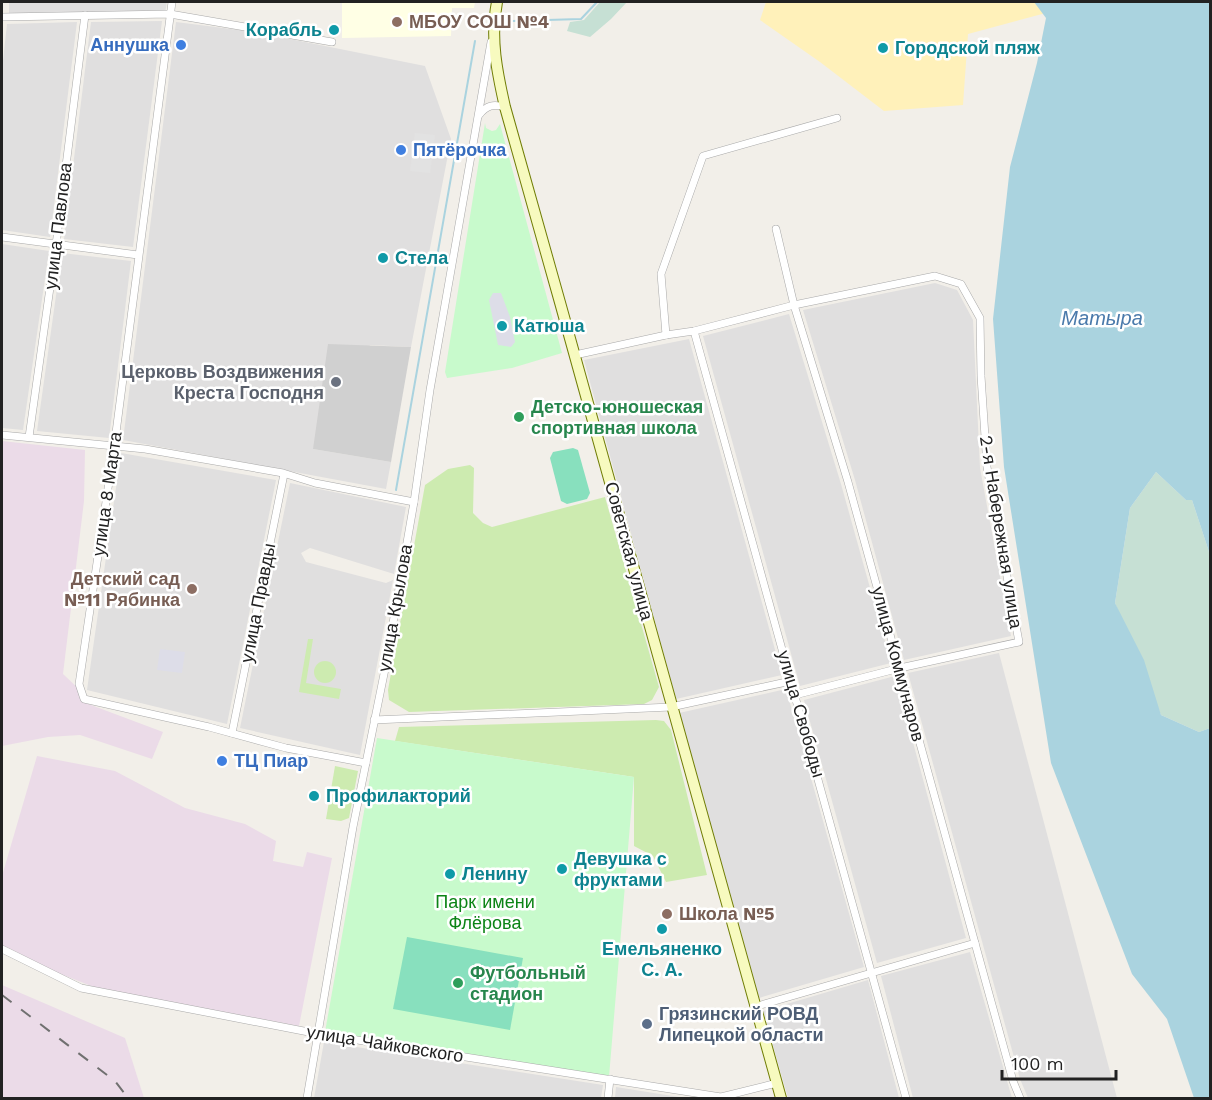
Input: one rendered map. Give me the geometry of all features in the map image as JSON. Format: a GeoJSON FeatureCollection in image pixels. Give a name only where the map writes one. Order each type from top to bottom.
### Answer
{"type":"FeatureCollection","features":[{"type":"Feature","properties":{"kind":"main road","name":"Советская улица"},"geometry":{"type":"LineString","coordinates":[[497,2],[493,30],[496,68],[505,107],[576,355],[671,708],[781,1098]]}},
{"type":"Feature","properties":{"kind":"street","name":"улица 8 Марта"},"geometry":{"type":"LineString","coordinates":[[172,2],[115,446],[79,684],[81,693],[84,699],[232,733],[286,748],[366,763]]}},
{"type":"Feature","properties":{"kind":"street"},"geometry":{"type":"LineString","coordinates":[[2,17],[170,14],[332,42]]}},
{"type":"Feature","properties":{"kind":"street","name":"улица Павлова"},"geometry":{"type":"LineString","coordinates":[[29,437],[85,15]]}},
{"type":"Feature","properties":{"kind":"street","name":"улица Крылова"},"geometry":{"type":"LineString","coordinates":[[307,1098],[353,827],[414,502],[430,390],[493,30]]}},
{"type":"Feature","properties":{"kind":"street"},"geometry":{"type":"LineString","coordinates":[[478,117],[484,108],[490,105],[505,107]]}},
{"type":"Feature","properties":{"kind":"street"},"geometry":{"type":"LineString","coordinates":[[666,334],[661,274],[703,156],[837,118]]}},
{"type":"Feature","properties":{"kind":"street","name":"улица Коммунаров"},"geometry":{"type":"LineString","coordinates":[[776,229],[794,305],[848,482],[1013,1081],[1020,1098]]}},
{"type":"Feature","properties":{"kind":"street"},"geometry":{"type":"LineString","coordinates":[[2,237],[138,255]]}},
{"type":"Feature","properties":{"kind":"street","name":"2-я Набережная улица"},"geometry":{"type":"LineString","coordinates":[[794,305],[935,276],[962,284],[980,318],[987,467],[1019,642],[900,668]]}},
{"type":"Feature","properties":{"kind":"street"},"geometry":{"type":"LineString","coordinates":[[576,355],[666,334],[694,331],[794,305]]}},
{"type":"Feature","properties":{"kind":"street","name":"улица Свободы"},"geometry":{"type":"LineString","coordinates":[[694,331],[906,1098]]}},
{"type":"Feature","properties":{"kind":"street"},"geometry":{"type":"LineString","coordinates":[[2,435],[115,446],[285,474],[315,483],[414,502]]}},
{"type":"Feature","properties":{"kind":"street","name":"улица Правды"},"geometry":{"type":"LineString","coordinates":[[232,733],[285,474]]}},
{"type":"Feature","properties":{"kind":"street"},"geometry":{"type":"LineString","coordinates":[[795,695],[900,668]]}},
{"type":"Feature","properties":{"kind":"street"},"geometry":{"type":"LineString","coordinates":[[374,720],[671,708],[791,681]]}},
{"type":"Feature","properties":{"kind":"street"},"geometry":{"type":"LineString","coordinates":[[754,1006],[975,943]]}},
{"type":"Feature","properties":{"kind":"street","name":"улица Чайковского"},"geometry":{"type":"LineString","coordinates":[[2,949],[81,988],[319,1034],[720,1097],[777,1083]]}},
{"type":"Feature","properties":{"kind":"street"},"geometry":{"type":"LineString","coordinates":[[608,1098],[610,1079]]}},
{"type":"Feature","properties":{"kind":"shaded area"},"geometry":{"type":"Polygon","coordinates":[[[9,2],[167,2],[165,13],[9,14],[9,2]]]}},
{"type":"Feature","properties":{"kind":"shaded area","name":"МБОУ СОШ №4"},"geometry":{"type":"Polygon","coordinates":[[[342,2],[475,2],[474,8],[452,8],[451,36],[342,38],[342,2]]]}},
{"type":"Feature","properties":{"kind":"shaded area"},"geometry":{"type":"Polygon","coordinates":[[[600,2],[627,2],[590,37],[567,31],[570,22],[584,20],[600,2]]]}},
{"type":"Feature","properties":{"kind":"shaded area"},"geometry":{"type":"Polygon","coordinates":[[[162,21],[133,247],[64,239],[91,22],[162,21]]]}},
{"type":"Feature","properties":{"kind":"shaded area"},"geometry":{"type":"Polygon","coordinates":[[[77,22],[50,237],[2,230],[2,70],[7,24],[77,22]]]}},
{"type":"Feature","properties":{"kind":"shaded area"},"geometry":{"type":"Polygon","coordinates":[[[176,22],[255,32],[425,66],[451,139],[411,347],[370,345],[313,449],[391,462],[386,489],[123,440],[176,22]]]}},
{"type":"Feature","properties":{"kind":"shaded area"},"geometry":{"type":"Polygon","coordinates":[[[415,133],[435,135],[430,173],[410,171],[415,133]]]}},
{"type":"Feature","properties":{"kind":"shaded area"},"geometry":{"type":"Polygon","coordinates":[[[2,244],[49,251],[23,430],[2,428],[2,244]]]}},
{"type":"Feature","properties":{"kind":"shaded area"},"geometry":{"type":"Polygon","coordinates":[[[62,253],[131,261],[109,438],[37,431],[62,253]]]}},
{"type":"Feature","properties":{"kind":"shaded area"},"geometry":{"type":"Polygon","coordinates":[[[935,283],[957,290],[973,320],[980,468],[1011,636],[904,660],[855,480],[803,310],[935,283]]]}},
{"type":"Feature","properties":{"kind":"shaded area"},"geometry":{"type":"Polygon","coordinates":[[[493,293],[501,293],[510,317],[515,342],[511,347],[498,345],[489,300],[493,293]]]}},
{"type":"Feature","properties":{"kind":"shaded area"},"geometry":{"type":"Polygon","coordinates":[[[789,314],[841,484],[891,663],[800,686],[703,336],[789,314]]]}},
{"type":"Feature","properties":{"kind":"shaded area"},"geometry":{"type":"Polygon","coordinates":[[[689,339],[782,675],[676,699],[584,360],[689,339]]]}},
{"type":"Feature","properties":{"kind":"shaded area"},"geometry":{"type":"Polygon","coordinates":[[[328,344],[411,347],[391,462],[313,449],[328,344]]]}},
{"type":"Feature","properties":{"kind":"shaded area"},"geometry":{"type":"Polygon","coordinates":[[[2,441],[85,450],[84,501],[63,674],[83,693],[83,702],[163,732],[152,759],[80,735],[48,737],[2,746],[2,441]]]}},
{"type":"Feature","properties":{"kind":"shaded area"},"geometry":{"type":"Polygon","coordinates":[[[121,453],[276,480],[227,724],[87,690],[121,453]]]}},
{"type":"Feature","properties":{"kind":"shaded area"},"geometry":{"type":"Polygon","coordinates":[[[1156,472],[1186,500],[1192,500],[1210,555],[1210,728],[1199,732],[1161,715],[1115,603],[1130,508],[1156,472]]]}},
{"type":"Feature","properties":{"kind":"shaded area"},"geometry":{"type":"Polygon","coordinates":[[[290,483],[406,507],[394,574],[310,548],[301,553],[306,562],[386,583],[393,580],[360,755],[240,728],[290,483]]]}},
{"type":"Feature","properties":{"kind":"shaded area"},"geometry":{"type":"Polygon","coordinates":[[[160,649],[185,652],[182,673],[157,670],[160,649]]]}},
{"type":"Feature","properties":{"kind":"shaded area"},"geometry":{"type":"Polygon","coordinates":[[[999,653],[1117,1098],[1028,1098],[1020,1079],[908,673],[999,653]]]}},
{"type":"Feature","properties":{"kind":"shaded area"},"geometry":{"type":"Polygon","coordinates":[[[895,676],[966,938],[877,963],[804,700],[895,676]]]}},
{"type":"Feature","properties":{"kind":"shaded area"},"geometry":{"type":"Polygon","coordinates":[[[786,689],[864,967],[759,998],[679,713],[786,689]]]}},
{"type":"Feature","properties":{"kind":"shaded area"},"geometry":{"type":"Polygon","coordinates":[[[37,756],[115,771],[185,808],[245,824],[276,841],[273,861],[303,867],[307,852],[332,858],[299,1026],[99,989],[2,951],[2,876],[37,756]]]}},
{"type":"Feature","properties":{"kind":"shaded area"},"geometry":{"type":"Polygon","coordinates":[[[970,952],[1012,1098],[913,1098],[881,976],[970,952]]]}},
{"type":"Feature","properties":{"kind":"shaded area"},"geometry":{"type":"Polygon","coordinates":[[[868,980],[899,1098],[788,1098],[763,1011],[868,980]]]}},
{"type":"Feature","properties":{"kind":"shaded area"},"geometry":{"type":"Polygon","coordinates":[[[2,985],[125,1038],[144,1098],[2,1098],[2,985]]]}},
{"type":"Feature","properties":{"kind":"shaded area"},"geometry":{"type":"Polygon","coordinates":[[[324,1042],[603,1085],[601,1098],[314,1098],[324,1042]]]}},
{"type":"Feature","properties":{"kind":"shaded area"},"geometry":{"type":"Polygon","coordinates":[[[616,1087],[685,1098],[615,1098],[616,1087]]]}},
{"type":"Feature","properties":{"kind":"green space"},"geometry":{"type":"Polygon","coordinates":[[[485,123],[486,128],[492,131],[496,130],[500,124],[562,353],[512,368],[447,378],[445,372],[485,123]]]}},
{"type":"Feature","properties":{"kind":"green space"},"geometry":{"type":"Polygon","coordinates":[[[573,448],[578,450],[590,493],[587,499],[567,504],[561,501],[550,458],[553,452],[573,448]]]}},
{"type":"Feature","properties":{"kind":"green space"},"geometry":{"type":"Polygon","coordinates":[[[470,465],[474,468],[473,513],[483,523],[492,527],[605,497],[659,687],[652,700],[644,704],[409,712],[389,700],[388,690],[425,485],[448,469],[470,465]]]}},
{"type":"Feature","properties":{"kind":"green space"},"geometry":{"type":"Polygon","coordinates":[[[308,639],[313,639],[306,683],[341,689],[339,699],[299,692],[308,639]]]}},
{"type":"Feature","properties":{"kind":"green space"},"geometry":{"type":"Polygon","coordinates":[[[325,661],[333,664],[336,672],[333,680],[325,683],[317,680],[314,672],[317,664],[325,661]]]}},
{"type":"Feature","properties":{"kind":"green space"},"geometry":{"type":"Polygon","coordinates":[[[664,721],[671,730],[707,875],[666,882],[653,856],[634,846],[634,777],[395,741],[399,727],[664,721]]]}},
{"type":"Feature","properties":{"kind":"green space","name":"Парк имени Флёрова"},"geometry":{"type":"Polygon","coordinates":[[[377,738],[634,777],[609,1077],[325,1032],[377,738]]]}},
{"type":"Feature","properties":{"kind":"green space"},"geometry":{"type":"Polygon","coordinates":[[[335,766],[358,771],[349,818],[341,821],[326,819],[335,766]]]}},
{"type":"Feature","properties":{"kind":"green space","name":"Футбольный стадион"},"geometry":{"type":"Polygon","coordinates":[[[407,937],[523,958],[510,1030],[393,1009],[407,937]]]}},
{"type":"Feature","properties":{"kind":"sand","name":"Городской пляж"},"geometry":{"type":"Polygon","coordinates":[[[766,2],[1057,2],[1057,10],[968,34],[963,105],[884,111],[760,20],[766,2]]]}},
{"type":"Feature","properties":{"kind":"water","name":"Матыра"},"geometry":{"type":"Polygon","coordinates":[[[1034,2],[1210,2],[1210,555],[1192,500],[1186,500],[1156,472],[1130,508],[1115,603],[1144,660],[1161,715],[1199,732],[1210,728],[1210,1098],[1194,1098],[1167,1019],[1132,974],[1051,763],[1004,467],[993,319],[1010,167],[1037,63],[1046,18],[1034,2]]]}},
{"type":"Feature","properties":{"kind":"waterway"},"geometry":{"type":"LineString","coordinates":[[512,21],[581,19],[597,2]]}},
{"type":"Feature","properties":{"kind":"waterway"},"geometry":{"type":"LineString","coordinates":[[396,490],[475,41]]}},
{"type":"Feature","properties":{"kind":"railway"},"geometry":{"type":"LineString","coordinates":[[2,995],[115,1081],[128,1098]]}},
{"type":"Feature","properties":{"kind":"place","name":"МБОУ СОШ №4"},"geometry":{"type":"Point","coordinates":[397,22]}},
{"type":"Feature","properties":{"kind":"place","name":"Корабль"},"geometry":{"type":"Point","coordinates":[334,30]}},
{"type":"Feature","properties":{"kind":"place","name":"Аннушка"},"geometry":{"type":"Point","coordinates":[181,45]}},
{"type":"Feature","properties":{"kind":"place","name":"Городской пляж"},"geometry":{"type":"Point","coordinates":[883,48]}},
{"type":"Feature","properties":{"kind":"place","name":"Пятёрочка"},"geometry":{"type":"Point","coordinates":[401,150]}},
{"type":"Feature","properties":{"kind":"place","name":"Стела"},"geometry":{"type":"Point","coordinates":[383,258]}},
{"type":"Feature","properties":{"kind":"place","name":"Катюша"},"geometry":{"type":"Point","coordinates":[502,326]}},
{"type":"Feature","properties":{"kind":"place","name":"Церковь Воздвижения Креста Господня"},"geometry":{"type":"Point","coordinates":[336,382]}},
{"type":"Feature","properties":{"kind":"place","name":"Детско-юношеская спортивная школа"},"geometry":{"type":"Point","coordinates":[519,417]}},
{"type":"Feature","properties":{"kind":"place","name":"Детский сад №11 Рябинка"},"geometry":{"type":"Point","coordinates":[192,589]}},
{"type":"Feature","properties":{"kind":"place","name":"ТЦ Пиар"},"geometry":{"type":"Point","coordinates":[222,761]}},
{"type":"Feature","properties":{"kind":"place","name":"Профилакторий"},"geometry":{"type":"Point","coordinates":[314,796]}},
{"type":"Feature","properties":{"kind":"place","name":"Девушка с фруктами"},"geometry":{"type":"Point","coordinates":[562,869]}},
{"type":"Feature","properties":{"kind":"place","name":"Ленину"},"geometry":{"type":"Point","coordinates":[450,874]}},
{"type":"Feature","properties":{"kind":"place","name":"Школа №5"},"geometry":{"type":"Point","coordinates":[667,914]}},
{"type":"Feature","properties":{"kind":"place","name":"Емельяненко С. А."},"geometry":{"type":"Point","coordinates":[662,929]}},
{"type":"Feature","properties":{"kind":"place","name":"Футбольный стадион"},"geometry":{"type":"Point","coordinates":[458,983]}},
{"type":"Feature","properties":{"kind":"place","name":"Грязинский РОВД Липецкой области"},"geometry":{"type":"Point","coordinates":[647,1024]}}]}
